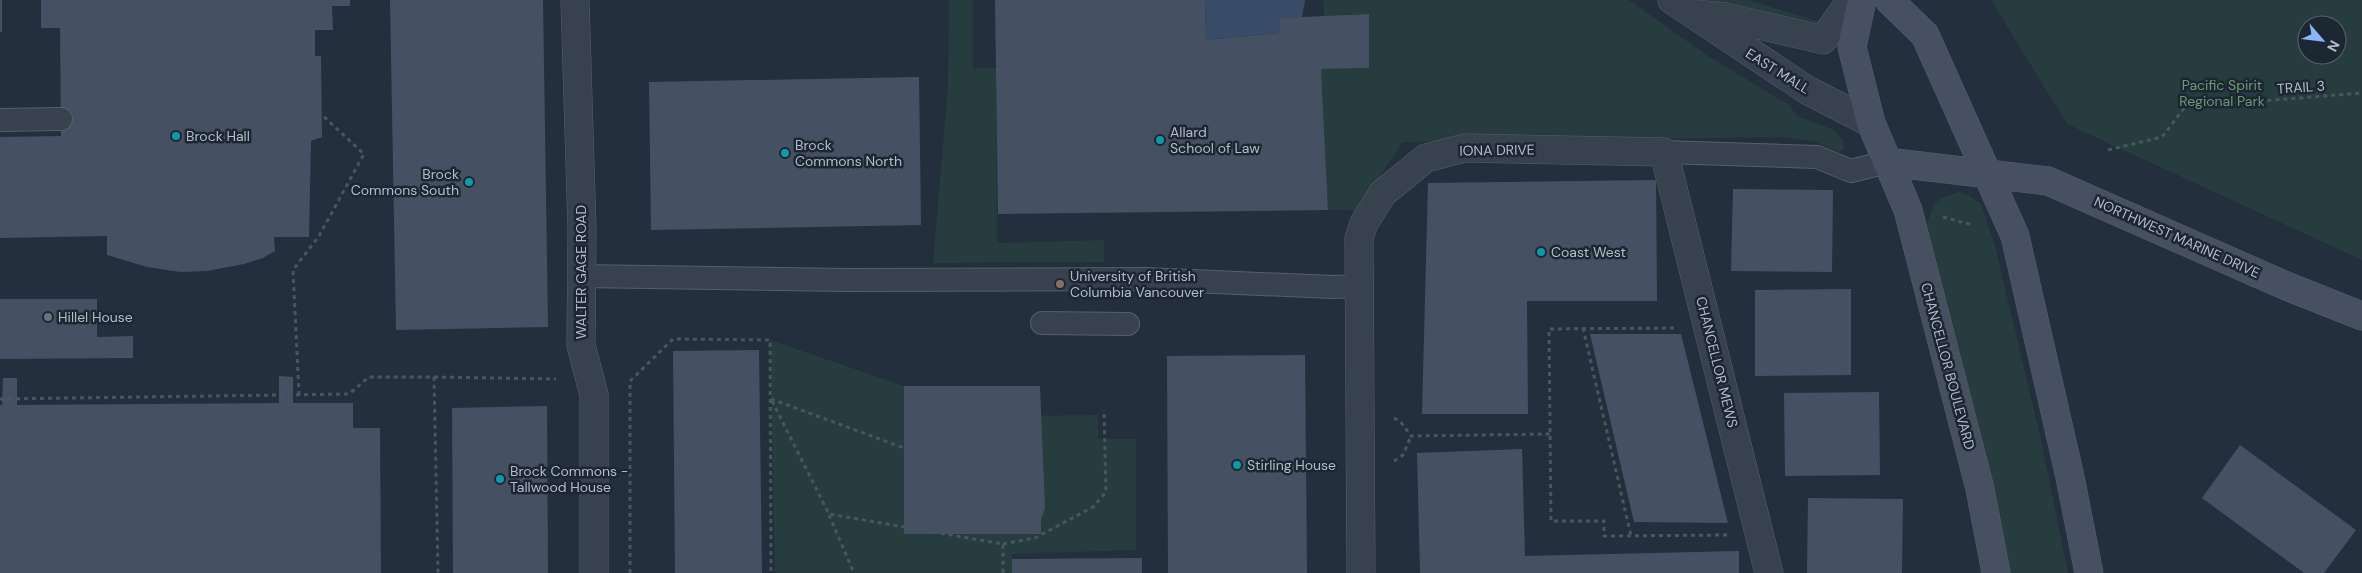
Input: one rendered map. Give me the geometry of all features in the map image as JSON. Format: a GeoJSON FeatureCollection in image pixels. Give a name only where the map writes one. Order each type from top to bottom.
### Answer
{"type":"FeatureCollection","features":[{"type":"Feature","properties":{"kind":"street","name":"WALTER GAGE ROAD"},"geometry":{"type":"LineString","coordinates":[[575,0],[581,345],[588,379],[594,395],[594,573]]}},
{"type":"Feature","properties":{"kind":"street","name":"EAST MALL"},"geometry":{"type":"LineString","coordinates":[[1680,6],[1823,40],[1851,0]]}},
{"type":"Feature","properties":{"kind":"street"},"geometry":{"type":"LineString","coordinates":[[1862,0],[1852,46],[1871,123],[1888,162]]}},
{"type":"Feature","properties":{"kind":"street"},"geometry":{"type":"LineString","coordinates":[[1889,0],[1925,35],[2015,236],[2090,573]]}},
{"type":"Feature","properties":{"kind":"street","name":"EAST MALL"},"geometry":{"type":"LineString","coordinates":[[1680,6],[1807,90],[1871,123]]}},
{"type":"Feature","properties":{"kind":"street","name":"IONA DRIVE"},"geometry":{"type":"LineString","coordinates":[[1361,573],[1359,238],[1364,224],[1383,193],[1426,158],[1465,148],[1664,152]]}},
{"type":"Feature","properties":{"kind":"street","name":"CHANCELLOR MEWS"},"geometry":{"type":"LineString","coordinates":[[1664,152],[1769,573]]}},
{"type":"Feature","properties":{"kind":"street","name":"NORTHWEST MARINE DRIVE"},"geometry":{"type":"LineString","coordinates":[[1888,162],[2048,181],[2284,285],[2362,316]]}},
{"type":"Feature","properties":{"kind":"street","name":"CHANCELLOR BOULEVARD"},"geometry":{"type":"LineString","coordinates":[[1888,162],[1908,210],[1980,489],[1996,573]]}},
{"type":"Feature","properties":{"kind":"lane"},"geometry":{"type":"LineString","coordinates":[[0,120],[61,120]]}},
{"type":"Feature","properties":{"kind":"lane","name":"IONA DRIVE"},"geometry":{"type":"LineString","coordinates":[[1664,152],[1817,157],[1851,171],[1888,162]]}},
{"type":"Feature","properties":{"kind":"lane"},"geometry":{"type":"LineString","coordinates":[[581,276],[849,280],[1144,279],[1334,287],[1359,286]]}},
{"type":"Feature","properties":{"kind":"lane"},"geometry":{"type":"LineString","coordinates":[[1042,323],[1128,324]]}},
{"type":"Feature","properties":{"kind":"path","name":"TRAIL 3"},"geometry":{"type":"LineString","coordinates":[[2108,150],[2162,137],[2185,107],[2362,93]]}},
{"type":"Feature","properties":{"kind":"path"},"geometry":{"type":"LineString","coordinates":[[299,395],[293,270],[319,236],[364,154],[322,115]]}},
{"type":"Feature","properties":{"kind":"path"},"geometry":{"type":"LineString","coordinates":[[1942,216],[1978,226]]}},
{"type":"Feature","properties":{"kind":"path"},"geometry":{"type":"LineString","coordinates":[[1708,327],[1549,329],[1550,521],[1604,521],[1604,536],[1760,535]]}},
{"type":"Feature","properties":{"kind":"path"},"geometry":{"type":"LineString","coordinates":[[1583,328],[1632,536]]}},
{"type":"Feature","properties":{"kind":"path"},"geometry":{"type":"LineString","coordinates":[[630,573],[630,381],[673,339],[770,340],[771,573]]}},
{"type":"Feature","properties":{"kind":"path"},"geometry":{"type":"LineString","coordinates":[[0,398],[349,394],[369,377],[588,379]]}},
{"type":"Feature","properties":{"kind":"path"},"geometry":{"type":"LineString","coordinates":[[434,377],[438,573]]}},
{"type":"Feature","properties":{"kind":"path"},"geometry":{"type":"LineString","coordinates":[[771,399],[904,448]]}},
{"type":"Feature","properties":{"kind":"path"},"geometry":{"type":"LineString","coordinates":[[771,399],[828,514],[854,573]]}},
{"type":"Feature","properties":{"kind":"path"},"geometry":{"type":"LineString","coordinates":[[828,514],[1003,544],[1035,538],[1093,507],[1106,492],[1104,410]]}},
{"type":"Feature","properties":{"kind":"path"},"geometry":{"type":"LineString","coordinates":[[1393,417],[1400,421],[1411,436]]}},
{"type":"Feature","properties":{"kind":"path"},"geometry":{"type":"LineString","coordinates":[[1411,436],[1550,434]]}},
{"type":"Feature","properties":{"kind":"path"},"geometry":{"type":"LineString","coordinates":[[1393,461],[1403,455],[1411,436]]}},
{"type":"Feature","properties":{"kind":"path"},"geometry":{"type":"LineString","coordinates":[[1003,544],[1003,573]]}},
{"type":"Feature","properties":{"kind":"green space"},"geometry":{"type":"Polygon","coordinates":[[[949,0],[973,0],[973,68],[996,68],[997,243],[1104,240],[1104,262],[933,263],[948,86],[949,0]]]}},
{"type":"Feature","properties":{"kind":"green space"},"geometry":{"type":"Polygon","coordinates":[[[1323,0],[1629,0],[1708,56],[1789,105],[1797,116],[1834,130],[1843,140],[1844,149],[1839,152],[1813,141],[1785,137],[1403,142],[1357,210],[1328,210],[1321,69],[1369,68],[1369,14],[1324,16],[1323,0]]]}},
{"type":"Feature","properties":{"kind":"green space"},"geometry":{"type":"Polygon","coordinates":[[[1708,0],[1748,0],[1820,22],[1821,27],[1716,4],[1708,0]]]}},
{"type":"Feature","properties":{"kind":"green space","name":"Pacific Spirit Regional Park"},"geometry":{"type":"Polygon","coordinates":[[[1991,0],[2362,0],[2362,260],[2067,124],[1991,0]]]}},
{"type":"Feature","properties":{"kind":"green space"},"geometry":{"type":"Polygon","coordinates":[[[1959,192],[1970,196],[1981,204],[1995,246],[2042,444],[2068,573],[2009,573],[1977,420],[1927,225],[1931,210],[1936,202],[1959,192]]]}},
{"type":"Feature","properties":{"kind":"green space"},"geometry":{"type":"Polygon","coordinates":[[[770,340],[904,386],[904,534],[1021,416],[1098,415],[1098,439],[1136,439],[1136,550],[1012,554],[1012,573],[775,573],[770,340]]]}},
{"type":"Feature","properties":{"kind":"water"},"geometry":{"type":"Polygon","coordinates":[[[1205,0],[1305,0],[1302,17],[1281,18],[1279,33],[1206,40],[1205,0]]]}},
{"type":"Feature","properties":{"kind":"building"},"geometry":{"type":"Polygon","coordinates":[[[0,0],[2,0],[2,32],[0,32],[0,0]]]}},
{"type":"Feature","properties":{"kind":"building","name":"Brock Hall"},"geometry":{"type":"Polygon","coordinates":[[[41,0],[350,0],[350,6],[332,6],[333,30],[315,30],[315,56],[321,56],[322,137],[311,141],[309,237],[274,237],[275,251],[263,258],[244,264],[207,271],[180,272],[147,267],[107,255],[107,236],[0,238],[0,137],[61,136],[60,28],[41,28],[41,0]]]}},
{"type":"Feature","properties":{"kind":"building","name":"Brock Commons South"},"geometry":{"type":"Polygon","coordinates":[[[390,0],[543,0],[548,327],[396,330],[390,0]]]}},
{"type":"Feature","properties":{"kind":"building","name":"Allard School of Law"},"geometry":{"type":"Polygon","coordinates":[[[995,0],[1205,0],[1206,40],[1279,33],[1280,18],[1369,14],[1369,68],[1321,69],[1328,210],[998,214],[995,0]]]}},
{"type":"Feature","properties":{"kind":"building","name":"Brock Commons North"},"geometry":{"type":"Polygon","coordinates":[[[919,77],[921,225],[651,230],[649,82],[919,77]]]}},
{"type":"Feature","properties":{"kind":"building","name":"Coast West"},"geometry":{"type":"Polygon","coordinates":[[[1656,180],[1657,301],[1527,301],[1528,414],[1422,414],[1428,183],[1656,180]]]}},
{"type":"Feature","properties":{"kind":"building"},"geometry":{"type":"Polygon","coordinates":[[[1733,189],[1833,190],[1832,272],[1731,271],[1733,189]]]}},
{"type":"Feature","properties":{"kind":"building"},"geometry":{"type":"Polygon","coordinates":[[[1851,289],[1851,375],[1755,376],[1755,290],[1851,289]]]}},
{"type":"Feature","properties":{"kind":"building","name":"Hillel House"},"geometry":{"type":"Polygon","coordinates":[[[0,299],[97,299],[97,337],[133,336],[133,358],[0,359],[0,299]]]}},
{"type":"Feature","properties":{"kind":"building"},"geometry":{"type":"Polygon","coordinates":[[[1590,334],[1681,334],[1728,523],[1634,522],[1590,334]]]}},
{"type":"Feature","properties":{"kind":"building"},"geometry":{"type":"Polygon","coordinates":[[[759,350],[762,573],[675,573],[673,351],[759,350]]]}},
{"type":"Feature","properties":{"kind":"building","name":"Stirling House"},"geometry":{"type":"Polygon","coordinates":[[[1305,355],[1307,573],[1168,573],[1167,356],[1305,355]]]}},
{"type":"Feature","properties":{"kind":"building"},"geometry":{"type":"Polygon","coordinates":[[[279,376],[293,377],[293,403],[353,403],[353,428],[380,428],[381,573],[0,573],[0,405],[2,405],[3,378],[17,378],[17,405],[279,403],[279,376]]]}},
{"type":"Feature","properties":{"kind":"building"},"geometry":{"type":"Polygon","coordinates":[[[904,386],[1040,386],[1045,508],[1041,520],[1041,534],[904,534],[904,386]]]}},
{"type":"Feature","properties":{"kind":"building"},"geometry":{"type":"Polygon","coordinates":[[[1879,392],[1880,475],[1785,476],[1784,393],[1879,392]]]}},
{"type":"Feature","properties":{"kind":"building","name":"Brock Commons - Tallwood House"},"geometry":{"type":"Polygon","coordinates":[[[547,406],[548,573],[453,573],[452,408],[547,406]]]}},
{"type":"Feature","properties":{"kind":"building"},"geometry":{"type":"Polygon","coordinates":[[[2240,445],[2356,530],[2324,573],[2304,573],[2202,498],[2240,445]]]}},
{"type":"Feature","properties":{"kind":"building"},"geometry":{"type":"Polygon","coordinates":[[[1522,449],[1525,556],[1739,551],[1739,573],[1420,573],[1417,453],[1522,449]]]}},
{"type":"Feature","properties":{"kind":"building"},"geometry":{"type":"Polygon","coordinates":[[[1808,498],[1903,499],[1902,573],[1807,573],[1808,498]]]}},
{"type":"Feature","properties":{"kind":"building"},"geometry":{"type":"Polygon","coordinates":[[[1142,558],[1142,573],[1012,573],[1012,559],[1142,558]]]}},
{"type":"Feature","properties":{"kind":"place","name":"Brock Hall"},"geometry":{"type":"Point","coordinates":[176,136]}},
{"type":"Feature","properties":{"kind":"place","name":"Allard School of Law"},"geometry":{"type":"Point","coordinates":[1160,140]}},
{"type":"Feature","properties":{"kind":"place","name":"Brock Commons North"},"geometry":{"type":"Point","coordinates":[785,153]}},
{"type":"Feature","properties":{"kind":"place","name":"Brock Commons South"},"geometry":{"type":"Point","coordinates":[469,182]}},
{"type":"Feature","properties":{"kind":"place","name":"Coast West"},"geometry":{"type":"Point","coordinates":[1541,252]}},
{"type":"Feature","properties":{"kind":"place","name":"University of British Columbia Vancouver"},"geometry":{"type":"Point","coordinates":[1060,284]}},
{"type":"Feature","properties":{"kind":"place","name":"Hillel House"},"geometry":{"type":"Point","coordinates":[48,317]}},
{"type":"Feature","properties":{"kind":"place","name":"Stirling House"},"geometry":{"type":"Point","coordinates":[1237,465]}},
{"type":"Feature","properties":{"kind":"place","name":"Brock Commons - Tallwood House"},"geometry":{"type":"Point","coordinates":[500,479]}}]}
